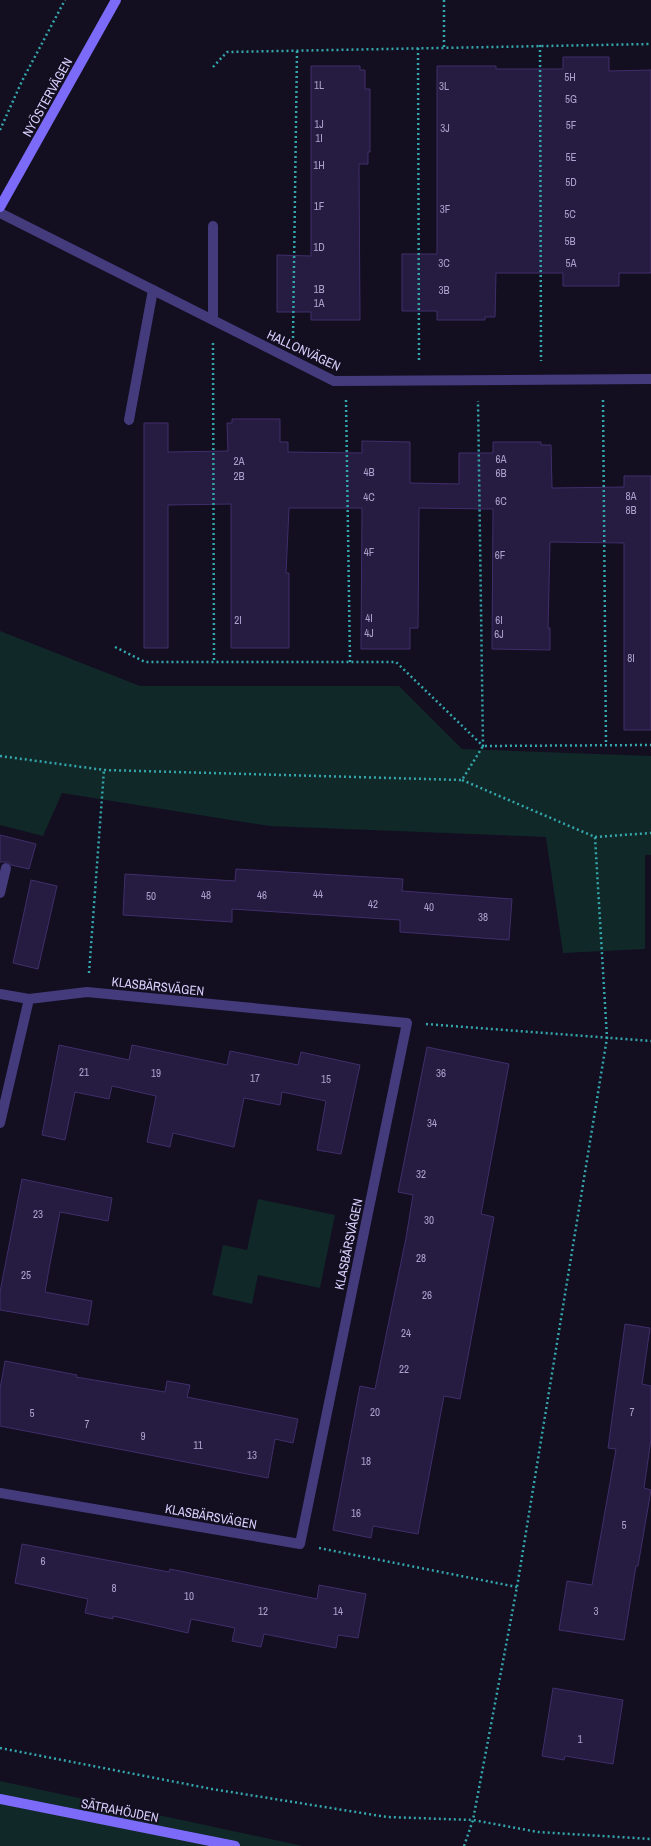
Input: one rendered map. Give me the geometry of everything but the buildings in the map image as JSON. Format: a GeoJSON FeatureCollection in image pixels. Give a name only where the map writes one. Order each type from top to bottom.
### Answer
{"type":"FeatureCollection","features":[{"type":"Feature","properties":{"kind":"street","name":"NYÖSTERVÄGEN"},"geometry":{"type":"LineString","coordinates":[[0,207],[116,0]]}},
{"type":"Feature","properties":{"kind":"street","name":"HALLONVÄGEN"},"geometry":{"type":"LineString","coordinates":[[0,213],[334,381],[651,379]]}},
{"type":"Feature","properties":{"kind":"street"},"geometry":{"type":"LineString","coordinates":[[213,226],[213,320]]}},
{"type":"Feature","properties":{"kind":"street"},"geometry":{"type":"LineString","coordinates":[[129,420],[153,290]]}},
{"type":"Feature","properties":{"kind":"street"},"geometry":{"type":"LineString","coordinates":[[0,893],[6,868]]}},
{"type":"Feature","properties":{"kind":"street","name":"KLASBÄRSVÄGEN"},"geometry":{"type":"LineString","coordinates":[[0,994],[29,999],[87,992],[407,1023],[300,1544],[0,1493]]}},
{"type":"Feature","properties":{"kind":"street"},"geometry":{"type":"LineString","coordinates":[[0,1123],[29,999]]}},
{"type":"Feature","properties":{"kind":"street","name":"SÄTRAHÖJDEN"},"geometry":{"type":"LineString","coordinates":[[0,1799],[235,1846]]}},
{"type":"Feature","properties":{"kind":"path"},"geometry":{"type":"LineString","coordinates":[[0,130],[22,81],[65,0]]}},
{"type":"Feature","properties":{"kind":"path"},"geometry":{"type":"LineString","coordinates":[[444,0],[444,47]]}},
{"type":"Feature","properties":{"kind":"path"},"geometry":{"type":"LineString","coordinates":[[214,68],[226,52],[651,44]]}},
{"type":"Feature","properties":{"kind":"path"},"geometry":{"type":"LineString","coordinates":[[540,46],[541,380]]}},
{"type":"Feature","properties":{"kind":"path"},"geometry":{"type":"LineString","coordinates":[[418,48],[419,380]]}},
{"type":"Feature","properties":{"kind":"path"},"geometry":{"type":"LineString","coordinates":[[293,360],[296,51]]}},
{"type":"Feature","properties":{"kind":"path"},"geometry":{"type":"LineString","coordinates":[[213,320],[214,662]]}},
{"type":"Feature","properties":{"kind":"path"},"geometry":{"type":"LineString","coordinates":[[603,379],[606,745]]}},
{"type":"Feature","properties":{"kind":"path"},"geometry":{"type":"LineString","coordinates":[[462,780],[483,746],[478,380]]}},
{"type":"Feature","properties":{"kind":"path"},"geometry":{"type":"LineString","coordinates":[[346,381],[350,662]]}},
{"type":"Feature","properties":{"kind":"path"},"geometry":{"type":"LineString","coordinates":[[115,647],[145,662],[396,662],[483,746],[651,745]]}},
{"type":"Feature","properties":{"kind":"path"},"geometry":{"type":"LineString","coordinates":[[0,756],[104,770],[462,780],[594,837],[651,833]]}},
{"type":"Feature","properties":{"kind":"path"},"geometry":{"type":"LineString","coordinates":[[87,992],[104,770]]}},
{"type":"Feature","properties":{"kind":"path"},"geometry":{"type":"LineString","coordinates":[[464,1846],[473,1820],[517,1587],[607,1038],[594,837]]}},
{"type":"Feature","properties":{"kind":"path"},"geometry":{"type":"LineString","coordinates":[[407,1023],[651,1041]]}},
{"type":"Feature","properties":{"kind":"path"},"geometry":{"type":"LineString","coordinates":[[300,1544],[517,1587]]}},
{"type":"Feature","properties":{"kind":"path"},"geometry":{"type":"LineString","coordinates":[[0,1748],[212,1789],[387,1817],[473,1820],[538,1832],[651,1839]]}},
{"type":"Feature","properties":{"kind":"green space"},"geometry":{"type":"Polygon","coordinates":[[[0,631],[140,686],[399,686],[462,749],[651,756],[651,855],[645,855],[645,949],[563,953],[546,837],[269,826],[62,793],[43,836],[0,825],[0,631]]]}},
{"type":"Feature","properties":{"kind":"green space"},"geometry":{"type":"Polygon","coordinates":[[[258,1199],[335,1215],[320,1288],[258,1275],[252,1304],[212,1295],[223,1245],[247,1250],[258,1199]]]}},
{"type":"Feature","properties":{"kind":"green space"},"geometry":{"type":"Polygon","coordinates":[[[0,1781],[303,1846],[0,1846],[0,1781]]]}}]}
